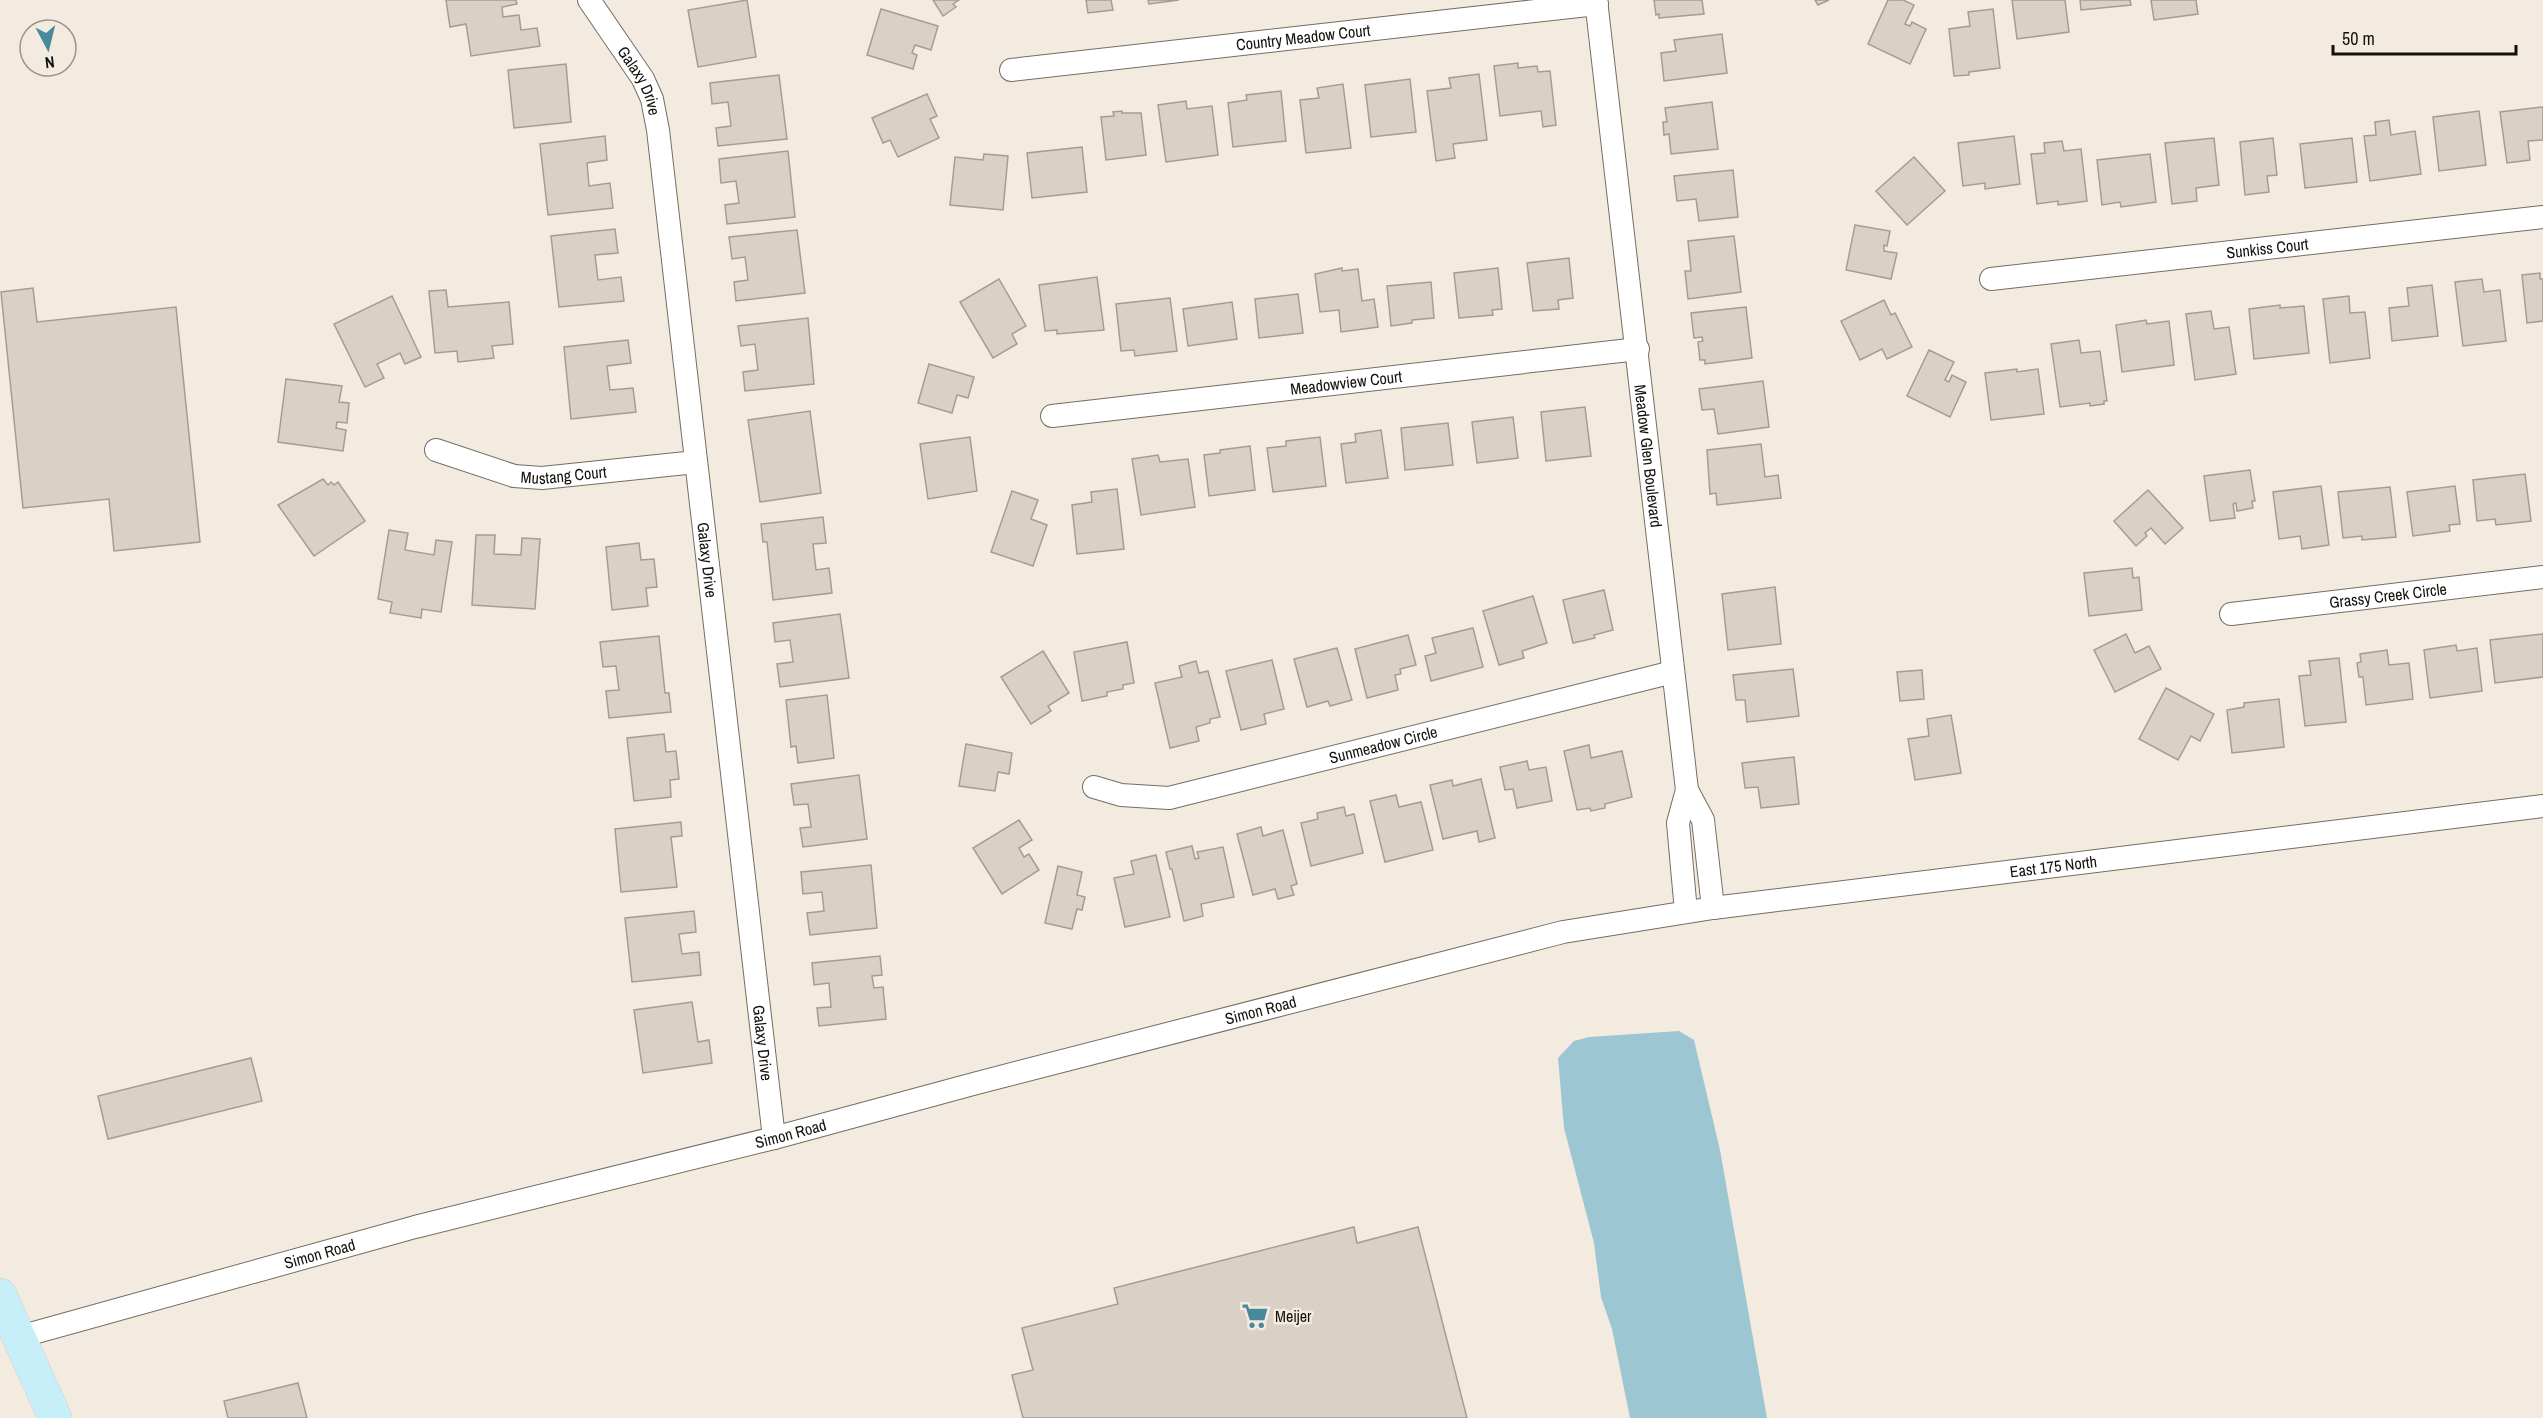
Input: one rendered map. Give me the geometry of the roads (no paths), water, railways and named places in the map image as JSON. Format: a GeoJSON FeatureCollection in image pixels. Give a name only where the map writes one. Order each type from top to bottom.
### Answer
{"type":"FeatureCollection","features":[{"type":"Feature","properties":{"kind":"main road"},"geometry":{"type":"LineString","coordinates":[[0,1294],[55,1418]]}},
{"type":"Feature","properties":{"kind":"street","name":"Galaxy Drive"},"geometry":{"type":"LineString","coordinates":[[589,0],[643,79],[652,99],[658,129],[774,1138]]}},
{"type":"Feature","properties":{"kind":"street","name":"Country Meadow Court"},"geometry":{"type":"LineString","coordinates":[[1011,70],[1596,2]]}},
{"type":"Feature","properties":{"kind":"street","name":"Meadow Glen Boulevard"},"geometry":{"type":"LineString","coordinates":[[1596,2],[1638,349],[1672,672],[1687,790],[1702,820],[1713,908]]}},
{"type":"Feature","properties":{"kind":"street","name":"Sunkiss Court"},"geometry":{"type":"LineString","coordinates":[[1991,279],[2543,217]]}},
{"type":"Feature","properties":{"kind":"street","name":"Meadowview Court"},"geometry":{"type":"LineString","coordinates":[[1052,416],[1638,349]]}},
{"type":"Feature","properties":{"kind":"street","name":"Mustang Court"},"geometry":{"type":"LineString","coordinates":[[436,450],[514,476],[542,478],[696,462]]}},
{"type":"Feature","properties":{"kind":"street","name":"Grassy Creek Circle"},"geometry":{"type":"LineString","coordinates":[[2231,614],[2543,577]]}},
{"type":"Feature","properties":{"kind":"street","name":"Sunmeadow Circle"},"geometry":{"type":"LineString","coordinates":[[1094,788],[1120,795],[1169,798],[1672,672]]}},
{"type":"Feature","properties":{"kind":"street"},"geometry":{"type":"LineString","coordinates":[[1686,912],[1678,823],[1687,790]]}},
{"type":"Feature","properties":{"kind":"street","name":"East 175 North"},"geometry":{"type":"LineString","coordinates":[[1563,932],[1713,908],[2543,806]]}},
{"type":"Feature","properties":{"kind":"street","name":"Simon Road"},"geometry":{"type":"LineString","coordinates":[[19,1337],[415,1227],[774,1138],[977,1083],[1563,932]]}},
{"type":"Feature","properties":{"kind":"water"},"geometry":{"type":"Polygon","coordinates":[[[1679,1031],[1694,1040],[1720,1150],[1767,1418],[1630,1418],[1612,1329],[1601,1297],[1594,1243],[1564,1128],[1558,1058],[1574,1041],[1589,1037],[1679,1031]]]}},
{"type":"Feature","properties":{"kind":"place","name":"Meijer"},"geometry":{"type":"Point","coordinates":[1255,1316]}}]}
